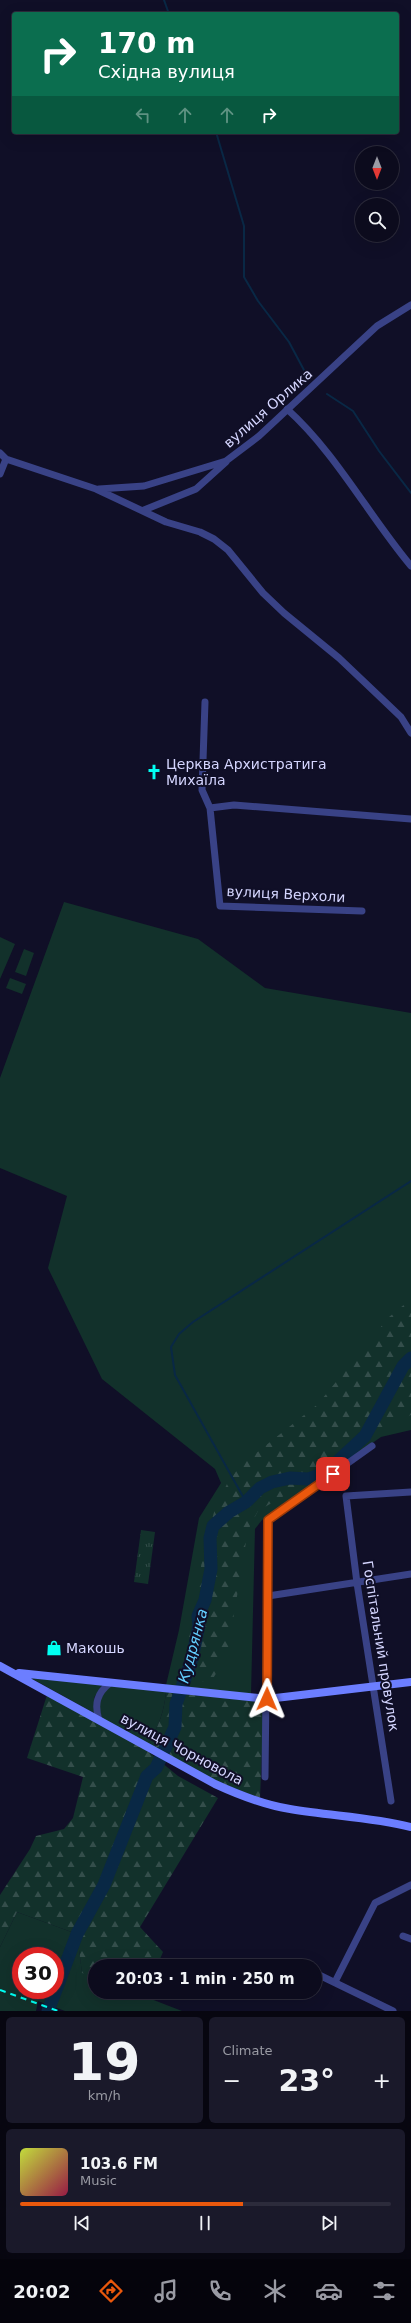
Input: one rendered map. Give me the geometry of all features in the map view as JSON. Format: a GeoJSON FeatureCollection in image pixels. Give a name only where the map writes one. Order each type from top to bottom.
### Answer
{"type":"FeatureCollection","features":[{"type":"Feature","properties":{"kind":"street","name":"вулиця Орлика"},"geometry":{"type":"LineString","coordinates":[[96,489],[144,486],[226,461],[252,442],[377,326],[411,305]]}},
{"type":"Feature","properties":{"kind":"street"},"geometry":{"type":"LineString","coordinates":[[287,410],[304,424],[326,452],[388,539],[411,566]]}},
{"type":"Feature","properties":{"kind":"street"},"geometry":{"type":"LineString","coordinates":[[0,453],[6,459],[96,489],[144,510],[166,522],[200,532],[228,550],[263,593],[309,636],[339,658],[379,696],[401,717],[411,734]]}},
{"type":"Feature","properties":{"kind":"street"},"geometry":{"type":"LineString","coordinates":[[0,474],[6,459]]}},
{"type":"Feature","properties":{"kind":"street"},"geometry":{"type":"LineString","coordinates":[[144,510],[196,489],[226,461]]}},
{"type":"Feature","properties":{"kind":"street","name":"вулиця Верхоли"},"geometry":{"type":"LineString","coordinates":[[205,702],[202,790],[210,808],[220,906],[362,911]]}},
{"type":"Feature","properties":{"kind":"street"},"geometry":{"type":"LineString","coordinates":[[210,808],[234,805],[411,819]]}},
{"type":"Feature","properties":{"kind":"street"},"geometry":{"type":"LineString","coordinates":[[265,1777],[268,1520],[372,1446]]}},
{"type":"Feature","properties":{"kind":"street","name":"Госпітальний провулок"},"geometry":{"type":"LineString","coordinates":[[391,1801],[357,1583],[346,1496],[411,1492]]}},
{"type":"Feature","properties":{"kind":"street"},"geometry":{"type":"LineString","coordinates":[[268,1596],[411,1574]]}},
{"type":"Feature","properties":{"kind":"street","name":"вулиця Чорновола"},"geometry":{"type":"LineString","coordinates":[[0,1666],[215,1784],[263,1802],[289,1809],[368,1818],[411,1827]]}},
{"type":"Feature","properties":{"kind":"street"},"geometry":{"type":"LineString","coordinates":[[14,1673],[267,1699],[374,1688],[411,1682]]}},
{"type":"Feature","properties":{"kind":"street"},"geometry":{"type":"LineString","coordinates":[[99,1720],[96,1710],[97,1699],[102,1690],[110,1683]]}},
{"type":"Feature","properties":{"kind":"street"},"geometry":{"type":"LineString","coordinates":[[335,1982],[375,1903],[411,1885]]}},
{"type":"Feature","properties":{"kind":"street"},"geometry":{"type":"LineString","coordinates":[[403,1936],[411,1939]]}},
{"type":"Feature","properties":{"kind":"street"},"geometry":{"type":"LineString","coordinates":[[322,1976],[393,2011]]}},
{"type":"Feature","properties":{"kind":"green space"},"geometry":{"type":"Polygon","coordinates":[[[64,902],[198,939],[265,988],[411,1013],[411,1430],[381,1437],[262,1520],[255,1529],[251,1694],[166,1685],[179,1630],[199,1518],[221,1483],[215,1469],[102,1379],[48,1268],[67,1196],[0,1168],[0,1078],[64,902]]]}},
{"type":"Feature","properties":{"kind":"green space"},"geometry":{"type":"Polygon","coordinates":[[[0,937],[15,944],[0,979],[0,937]]]}},
{"type":"Feature","properties":{"kind":"green space"},"geometry":{"type":"Polygon","coordinates":[[[24,949],[34,953],[26,976],[15,972],[24,949]]]}},
{"type":"Feature","properties":{"kind":"green space"},"geometry":{"type":"Polygon","coordinates":[[[10,978],[26,984],[22,994],[6,988],[10,978]]]}},
{"type":"Feature","properties":{"kind":"green space"},"geometry":{"type":"Polygon","coordinates":[[[411,1299],[411,1415],[374,1431],[306,1483],[258,1511],[248,1530],[227,1656],[212,1680],[199,1682],[189,1677],[186,1655],[205,1543],[215,1509],[227,1484],[240,1466],[318,1404],[389,1317],[411,1299]]]}},
{"type":"Feature","properties":{"kind":"green space"},"geometry":{"type":"Polygon","coordinates":[[[141,1530],[155,1532],[148,1584],[134,1582],[141,1530]]]}},
{"type":"Feature","properties":{"kind":"green space"},"geometry":{"type":"Polygon","coordinates":[[[29,1677],[102,1685],[94,1698],[94,1713],[29,1677]]]}},
{"type":"Feature","properties":{"kind":"green space"},"geometry":{"type":"Polygon","coordinates":[[[111,1686],[166,1692],[160,1719],[148,1744],[102,1718],[100,1713],[100,1700],[111,1686]]]}},
{"type":"Feature","properties":{"kind":"green space"},"geometry":{"type":"Polygon","coordinates":[[[166,1692],[264,1702],[260,1798],[216,1781],[148,1744],[160,1719],[166,1692]]]}},
{"type":"Feature","properties":{"kind":"green space"},"geometry":{"type":"Polygon","coordinates":[[[47,1695],[145,1749],[178,1776],[218,1798],[140,1927],[163,1952],[160,1959],[88,1959],[88,1975],[82,1973],[77,1934],[17,1912],[0,1947],[0,1895],[30,1849],[36,1836],[64,1829],[73,1818],[83,1777],[27,1758],[47,1695]]]}},
{"type":"Feature","properties":{"kind":"green space"},"geometry":{"type":"Polygon","coordinates":[[[17,1912],[77,1934],[82,1972],[88,1974],[88,1999],[151,1999],[182,2011],[65,2011],[38,2001],[36,2011],[0,2011],[0,1947],[17,1912]]]}},
{"type":"Feature","properties":{"kind":"waterway"},"geometry":{"type":"LineString","coordinates":[[164,0],[168,12]]}},
{"type":"Feature","properties":{"kind":"waterway"},"geometry":{"type":"LineString","coordinates":[[217,134],[244,226],[244,277],[258,301],[289,342],[305,372]]}},
{"type":"Feature","properties":{"kind":"waterway"},"geometry":{"type":"LineString","coordinates":[[327,394],[353,411],[379,451],[411,493]]}},
{"type":"Feature","properties":{"kind":"waterway"},"geometry":{"type":"LineString","coordinates":[[246,1502],[175,1375],[171,1347],[179,1334],[193,1322],[411,1181]]}},
{"type":"Feature","properties":{"kind":"waterway","name":"Кудрянка"},"geometry":{"type":"LineString","coordinates":[[48,2011],[77,1934],[104,1885],[147,1776],[156,1768],[175,1727],[176,1704],[192,1659],[199,1625],[198,1616],[205,1600],[211,1569],[210,1538],[213,1526],[229,1512],[246,1502],[260,1488],[272,1482],[290,1478],[308,1479],[322,1474],[335,1464],[365,1436],[403,1366],[411,1358]]}},
{"type":"Feature","properties":{"kind":"railway"},"geometry":{"type":"LineString","coordinates":[[0,1990],[58,2011]]}},
{"type":"Feature","properties":{"kind":"place","name":"Церква Архистратига Михаїла"},"geometry":{"type":"Point","coordinates":[154,772]}},
{"type":"Feature","properties":{"kind":"place","name":"Макошь"},"geometry":{"type":"Point","coordinates":[54,1648]}},
{"type":"Feature","properties":{"kind":"route"},"geometry":{"type":"LineString","coordinates":[[267,1699],[268,1520],[333,1474]]}}]}
